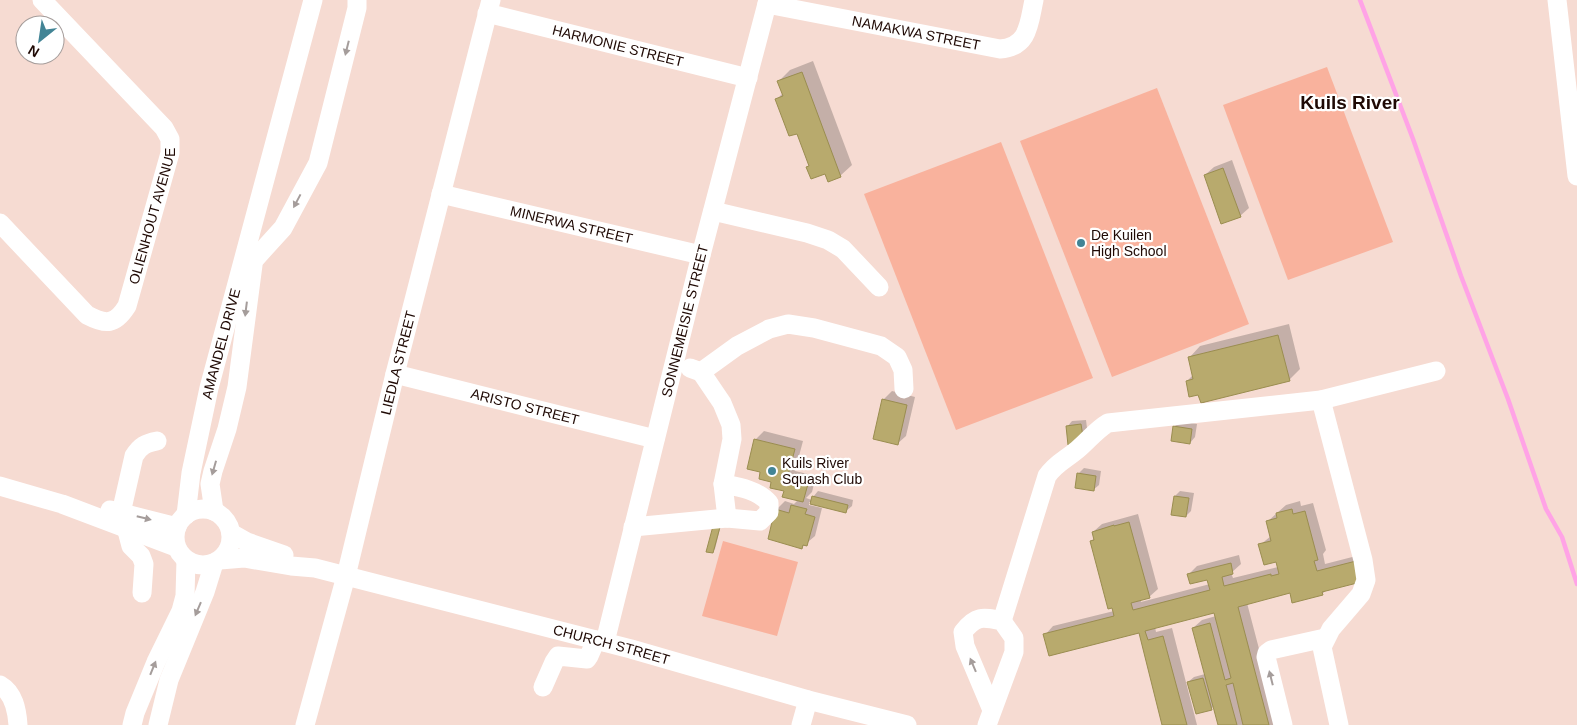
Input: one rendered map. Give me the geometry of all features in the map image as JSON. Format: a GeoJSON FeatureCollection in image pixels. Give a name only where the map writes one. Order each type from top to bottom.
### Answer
{"type":"FeatureCollection","features":[{"type":"Feature","properties":{"kind":"street","name":"OLIENHOUT AVENUE"},"geometry":{"type":"LineString","coordinates":[[0,223],[87,315],[102,322],[111,321],[121,316],[127,306],[170,153],[170,139],[164,128],[42,0]]}},
{"type":"Feature","properties":{"kind":"street","name":"AMANDEL DRIVE"},"geometry":{"type":"LineString","coordinates":[[181,521],[208,388],[313,0]]}},
{"type":"Feature","properties":{"kind":"street"},"geometry":{"type":"LineString","coordinates":[[254,260],[283,228],[318,163],[357,8],[357,0]]}},
{"type":"Feature","properties":{"kind":"street","name":"NAMAKWA STREET"},"geometry":{"type":"LineString","coordinates":[[768,2],[1000,48],[1009,48],[1015,46],[1028,30],[1034,0]]}},
{"type":"Feature","properties":{"kind":"street"},"geometry":{"type":"LineString","coordinates":[[1557,0],[1577,176]]}},
{"type":"Feature","properties":{"kind":"street","name":"SONNEMEISIE STREET"},"geometry":{"type":"LineString","coordinates":[[601,641],[633,527],[768,2]]}},
{"type":"Feature","properties":{"kind":"street","name":"HARMONIE STREET"},"geometry":{"type":"LineString","coordinates":[[489,7],[748,78]]}},
{"type":"Feature","properties":{"kind":"street","name":"LIEDLA STREET"},"geometry":{"type":"LineString","coordinates":[[305,725],[346,576],[395,374],[489,7]]}},
{"type":"Feature","properties":{"kind":"street","name":"AMANDEL DRIVE"},"geometry":{"type":"LineString","coordinates":[[214,511],[210,484],[227,429],[237,387],[267,175]]}},
{"type":"Feature","properties":{"kind":"street","name":"MINERWA STREET"},"geometry":{"type":"LineString","coordinates":[[441,194],[702,255]]}},
{"type":"Feature","properties":{"kind":"street"},"geometry":{"type":"LineString","coordinates":[[713,211],[807,232],[828,240],[843,249],[879,287]]}},
{"type":"Feature","properties":{"kind":"street"},"geometry":{"type":"LineString","coordinates":[[701,372],[745,341],[769,329],[788,324],[814,328],[882,346],[897,356],[903,370],[904,389]]}},
{"type":"Feature","properties":{"kind":"street"},"geometry":{"type":"LineString","coordinates":[[674,364],[701,372],[722,403],[731,426],[732,439],[723,484],[727,518]]}},
{"type":"Feature","properties":{"kind":"street"},"geometry":{"type":"LineString","coordinates":[[1002,621],[1047,476],[1054,466],[1075,452],[1098,429],[1108,423],[1321,400],[1436,371]]}},
{"type":"Feature","properties":{"kind":"street","name":"ARISTO STREET"},"geometry":{"type":"LineString","coordinates":[[395,374],[655,440]]}},
{"type":"Feature","properties":{"kind":"street"},"geometry":{"type":"LineString","coordinates":[[1321,400],[1363,560],[1366,580],[1361,594],[1331,629],[1322,647],[1340,725]]}},
{"type":"Feature","properties":{"kind":"street"},"geometry":{"type":"LineString","coordinates":[[142,593],[144,564],[141,556],[131,546],[123,520],[134,456],[138,449],[146,443],[157,441]]}},
{"type":"Feature","properties":{"kind":"street"},"geometry":{"type":"LineString","coordinates":[[633,527],[727,518],[760,521],[769,512],[770,507],[765,497],[738,486],[723,484]]}},
{"type":"Feature","properties":{"kind":"street"},"geometry":{"type":"LineString","coordinates":[[0,486],[123,520],[181,521],[199,510],[214,511],[225,520],[231,533],[229,548],[217,561],[169,680],[158,725]]}},
{"type":"Feature","properties":{"kind":"street"},"geometry":{"type":"LineString","coordinates":[[123,520],[200,565],[217,561]]}},
{"type":"Feature","properties":{"kind":"street"},"geometry":{"type":"LineString","coordinates":[[132,725],[156,662],[181,611],[185,596],[181,553],[175,534],[181,521]]}},
{"type":"Feature","properties":{"kind":"street","name":"CHURCH STREET"},"geometry":{"type":"LineString","coordinates":[[231,533],[247,542],[295,558],[314,568]]}},
{"type":"Feature","properties":{"kind":"street","name":"CHURCH STREET"},"geometry":{"type":"LineString","coordinates":[[217,561],[244,558],[314,568],[601,641],[808,700],[907,725]]}},
{"type":"Feature","properties":{"kind":"street"},"geometry":{"type":"LineString","coordinates":[[984,617],[1002,621],[1014,638],[1014,652],[989,717],[965,646],[963,632],[971,621],[984,617]]}},
{"type":"Feature","properties":{"kind":"street"},"geometry":{"type":"LineString","coordinates":[[1283,725],[1266,657],[1267,653],[1271,650],[1325,638]]}},
{"type":"Feature","properties":{"kind":"street"},"geometry":{"type":"LineString","coordinates":[[543,687],[558,656],[587,659],[601,641]]}},
{"type":"Feature","properties":{"kind":"street"},"geometry":{"type":"LineString","coordinates":[[0,684],[11,696],[17,710],[18,725]]}},
{"type":"Feature","properties":{"kind":"street"},"geometry":{"type":"LineString","coordinates":[[801,725],[808,700]]}},
{"type":"Feature","properties":{"kind":"shaded area"},"geometry":{"type":"Polygon","coordinates":[[[1327,67],[1393,242],[1288,280],[1223,105],[1327,67]]]}},
{"type":"Feature","properties":{"kind":"shaded area"},"geometry":{"type":"Polygon","coordinates":[[[1157,88],[1249,324],[1112,377],[1020,141],[1157,88]]]}},
{"type":"Feature","properties":{"kind":"shaded area"},"geometry":{"type":"Polygon","coordinates":[[[1001,142],[1093,378],[956,430],[864,194],[1001,142]]]}},
{"type":"Feature","properties":{"kind":"shaded area"},"geometry":{"type":"Polygon","coordinates":[[[723,541],[798,562],[777,636],[702,616],[723,541]]]}},
{"type":"Feature","properties":{"kind":"building"},"geometry":{"type":"Polygon","coordinates":[[[802,72],[841,177],[828,182],[825,174],[811,179],[806,167],[809,166],[797,134],[789,136],[775,99],[783,96],[777,81],[802,72]]]}},
{"type":"Feature","properties":{"kind":"building"},"geometry":{"type":"Polygon","coordinates":[[[1223,168],[1241,217],[1221,224],[1204,175],[1223,168]]]}},
{"type":"Feature","properties":{"kind":"building"},"geometry":{"type":"Polygon","coordinates":[[[1278,335],[1290,381],[1201,403],[1198,395],[1189,397],[1186,381],[1193,379],[1188,357],[1278,335]]]}},
{"type":"Feature","properties":{"kind":"building"},"geometry":{"type":"Polygon","coordinates":[[[882,399],[907,405],[898,445],[873,439],[882,399]]]}},
{"type":"Feature","properties":{"kind":"building"},"geometry":{"type":"Polygon","coordinates":[[[1081,424],[1084,443],[1068,445],[1066,426],[1081,424]]]}},
{"type":"Feature","properties":{"kind":"building"},"geometry":{"type":"Polygon","coordinates":[[[1173,426],[1192,429],[1190,444],[1171,441],[1173,426]]]}},
{"type":"Feature","properties":{"kind":"building","name":"Kuils River Squash Club"},"geometry":{"type":"Polygon","coordinates":[[[754,439],[795,449],[787,479],[808,484],[803,502],[782,497],[784,491],[770,488],[771,482],[759,479],[760,472],[747,469],[754,439]]]}},
{"type":"Feature","properties":{"kind":"building"},"geometry":{"type":"Polygon","coordinates":[[[1077,473],[1096,476],[1094,491],[1075,488],[1077,473]]]}},
{"type":"Feature","properties":{"kind":"building"},"geometry":{"type":"Polygon","coordinates":[[[812,496],[848,505],[846,513],[810,504],[812,496]]]}},
{"type":"Feature","properties":{"kind":"building"},"geometry":{"type":"Polygon","coordinates":[[[1174,496],[1189,498],[1186,517],[1171,515],[1174,496]]]}},
{"type":"Feature","properties":{"kind":"building"},"geometry":{"type":"Polygon","coordinates":[[[791,505],[807,509],[805,514],[815,517],[807,546],[803,545],[802,549],[768,539],[775,509],[789,513],[791,505]]]}},
{"type":"Feature","properties":{"kind":"building"},"geometry":{"type":"Polygon","coordinates":[[[1292,509],[1293,514],[1305,511],[1318,560],[1314,561],[1317,571],[1356,561],[1361,582],[1322,592],[1323,595],[1292,603],[1290,593],[1238,607],[1269,725],[1243,725],[1233,683],[1226,685],[1237,725],[1218,725],[1192,628],[1210,623],[1225,680],[1231,678],[1214,613],[1145,631],[1148,640],[1163,636],[1187,725],[1162,725],[1139,633],[1049,656],[1043,634],[1114,616],[1112,608],[1108,609],[1090,541],[1094,540],[1092,532],[1129,522],[1150,598],[1131,603],[1133,610],[1210,590],[1207,580],[1190,584],[1187,574],[1231,563],[1233,574],[1222,577],[1224,586],[1271,574],[1271,576],[1279,574],[1276,562],[1264,565],[1258,544],[1271,541],[1266,521],[1277,518],[1276,513],[1292,509]]]}},
{"type":"Feature","properties":{"kind":"building"},"geometry":{"type":"Polygon","coordinates":[[[713,526],[720,527],[713,553],[706,552],[713,526]]]}},
{"type":"Feature","properties":{"kind":"building"},"geometry":{"type":"Polygon","coordinates":[[[1203,678],[1212,710],[1196,714],[1187,682],[1203,678]]]}},
{"type":"Feature","properties":{"kind":"waterway"},"geometry":{"type":"LineString","coordinates":[[1360,0],[1413,139],[1546,509],[1562,537],[1577,584]]}},
{"type":"Feature","properties":{"kind":"place","name":"De Kuilen High School"},"geometry":{"type":"Point","coordinates":[1081,243]}},
{"type":"Feature","properties":{"kind":"place","name":"Kuils River Squash Club"},"geometry":{"type":"Point","coordinates":[772,471]}},
{"type":"Feature","properties":{"kind":"district","name":"Kuils River"},"geometry":{"type":"Point","coordinates":[1350,102]}}]}
